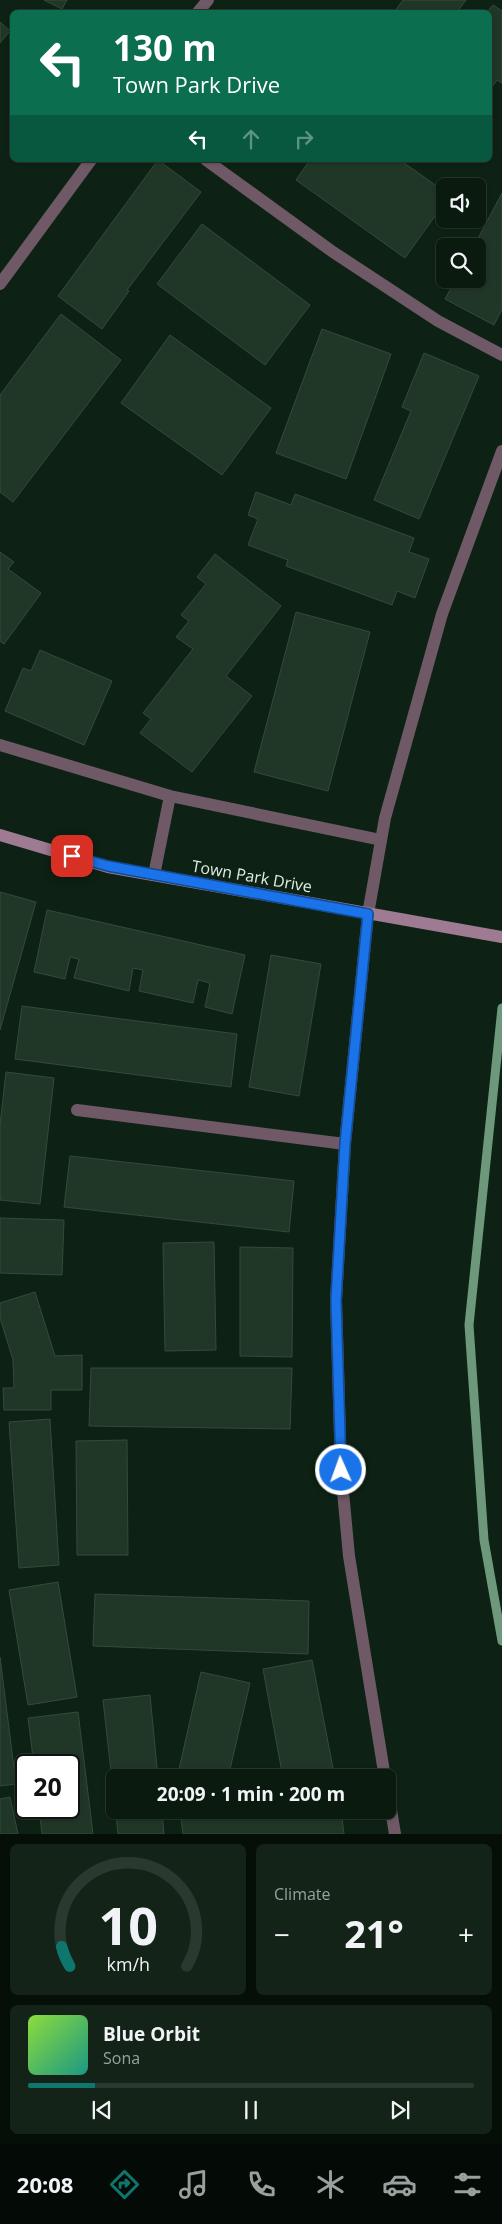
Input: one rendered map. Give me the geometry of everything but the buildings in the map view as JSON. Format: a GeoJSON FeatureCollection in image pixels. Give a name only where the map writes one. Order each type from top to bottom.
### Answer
{"type":"FeatureCollection","features":[{"type":"Feature","properties":{"kind":"street","name":"Town Park Drive"},"geometry":{"type":"LineString","coordinates":[[0,836],[108,866],[502,937]]}},
{"type":"Feature","properties":{"kind":"lane"},"geometry":{"type":"LineString","coordinates":[[200,10],[208,0]]}},
{"type":"Feature","properties":{"kind":"lane"},"geometry":{"type":"LineString","coordinates":[[0,284],[90,162]]}},
{"type":"Feature","properties":{"kind":"lane"},"geometry":{"type":"LineString","coordinates":[[209,162],[349,263],[438,322],[502,355]]}},
{"type":"Feature","properties":{"kind":"lane"},"geometry":{"type":"LineString","coordinates":[[384,1769],[349,1556],[341,1470],[336,1300],[345,1144],[368,914],[381,840],[442,614],[502,451]]}},
{"type":"Feature","properties":{"kind":"lane"},"geometry":{"type":"LineString","coordinates":[[0,745],[170,796],[381,840]]}},
{"type":"Feature","properties":{"kind":"lane"},"geometry":{"type":"LineString","coordinates":[[154,875],[170,796]]}},
{"type":"Feature","properties":{"kind":"lane"},"geometry":{"type":"LineString","coordinates":[[77,1110],[345,1144]]}},
{"type":"Feature","properties":{"kind":"lane"},"geometry":{"type":"LineString","coordinates":[[392,1819],[395,1834]]}},
{"type":"Feature","properties":{"kind":"waterway"},"geometry":{"type":"LineString","coordinates":[[502,1008],[469,1325],[484,1540],[502,1641]]}},
{"type":"Feature","properties":{"kind":"route"},"geometry":{"type":"LineString","coordinates":[[72,856],[108,866],[368,914],[345,1144],[336,1300],[341,1470]]}}]}
